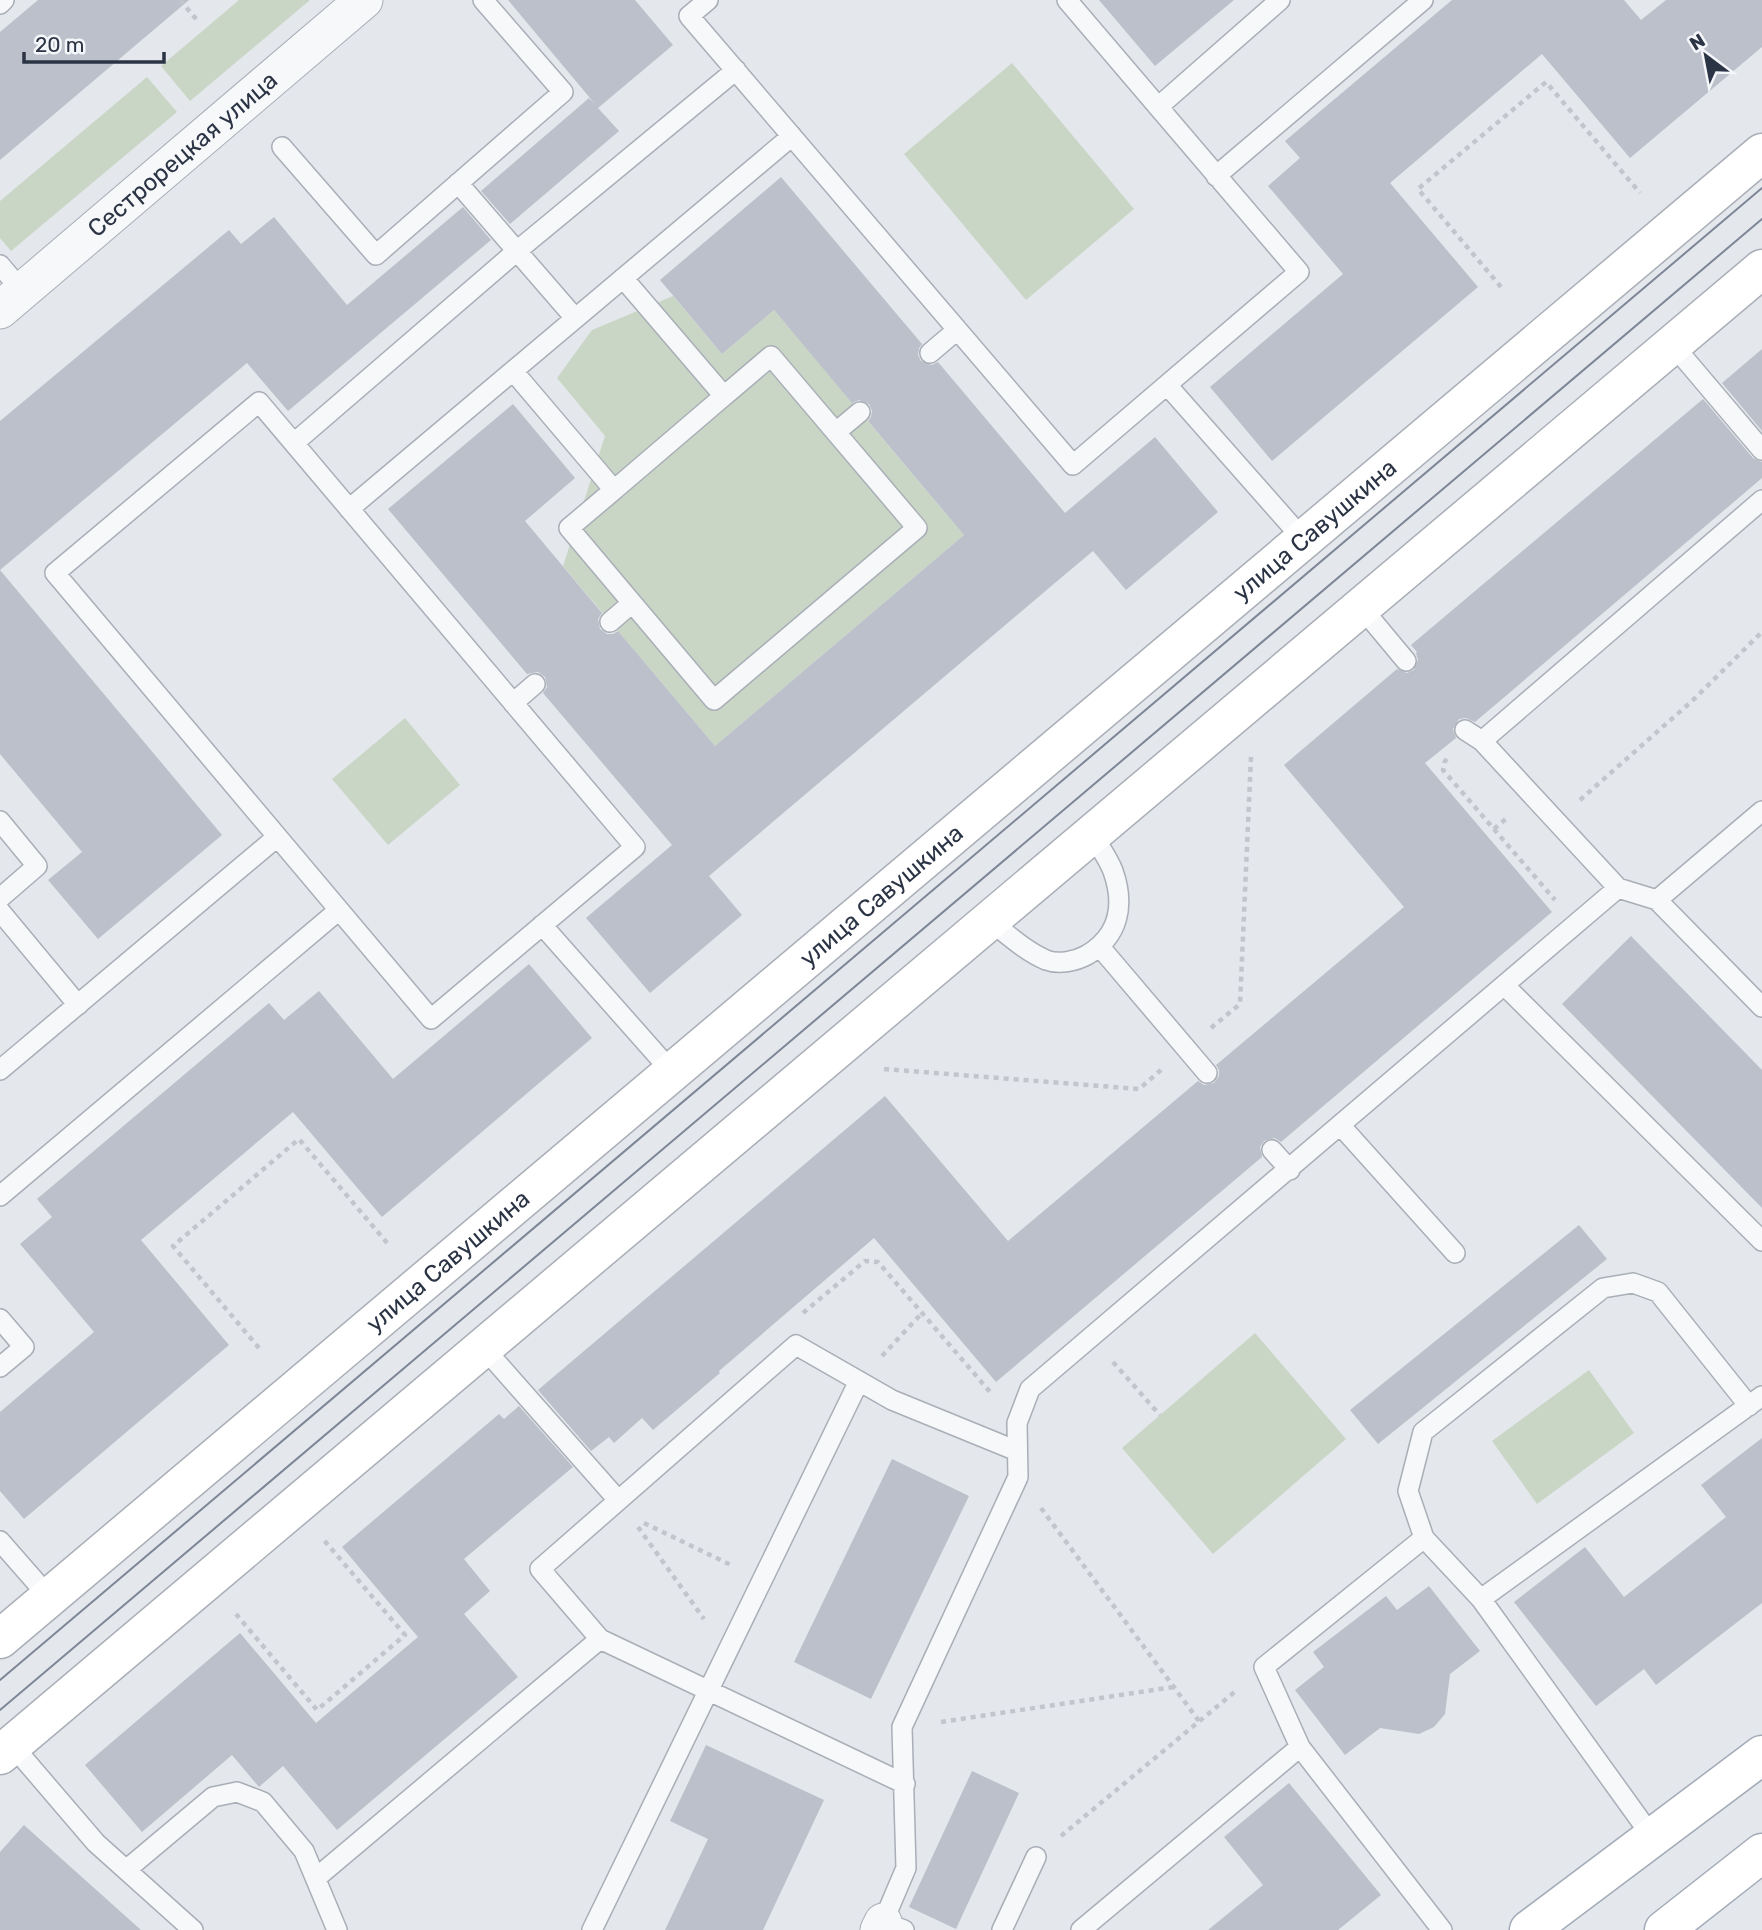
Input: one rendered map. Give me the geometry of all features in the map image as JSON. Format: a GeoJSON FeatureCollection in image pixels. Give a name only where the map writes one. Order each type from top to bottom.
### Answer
{"type":"FeatureCollection","features":[{"type":"Feature","properties":{"kind":"main road","name":"улица Савушкина"},"geometry":{"type":"LineString","coordinates":[[0,1639],[1762,153]]}},
{"type":"Feature","properties":{"kind":"main road"},"geometry":{"type":"LineString","coordinates":[[6,1750],[1762,270]]}},
{"type":"Feature","properties":{"kind":"main road"},"geometry":{"type":"LineString","coordinates":[[1529,1930],[1762,1755]]}},
{"type":"Feature","properties":{"kind":"main road"},"geometry":{"type":"LineString","coordinates":[[1664,1930],[1762,1853]]}},
{"type":"Feature","properties":{"kind":"street","name":"Сестрорецкая улица"},"geometry":{"type":"LineString","coordinates":[[7,289],[364,0]]}},
{"type":"Feature","properties":{"kind":"lane"},"geometry":{"type":"LineString","coordinates":[[0,4],[4,0]]}},
{"type":"Feature","properties":{"kind":"lane"},"geometry":{"type":"LineString","coordinates":[[282,147],[376,255],[563,92],[483,0]]}},
{"type":"Feature","properties":{"kind":"lane"},"geometry":{"type":"LineString","coordinates":[[708,0],[689,16],[1073,465],[1299,272],[1067,0]]}},
{"type":"Feature","properties":{"kind":"lane"},"geometry":{"type":"LineString","coordinates":[[1158,107],[1280,0]]}},
{"type":"Feature","properties":{"kind":"lane"},"geometry":{"type":"LineString","coordinates":[[1216,176],[1423,0]]}},
{"type":"Feature","properties":{"kind":"lane"},"geometry":{"type":"LineString","coordinates":[[294,443],[518,250],[736,70]]}},
{"type":"Feature","properties":{"kind":"lane"},"geometry":{"type":"LineString","coordinates":[[349,509],[792,136]]}},
{"type":"Feature","properties":{"kind":"lane"},"geometry":{"type":"LineString","coordinates":[[458,183],[575,318]]}},
{"type":"Feature","properties":{"kind":"lane"},"geometry":{"type":"LineString","coordinates":[[623,278],[723,396]]}},
{"type":"Feature","properties":{"kind":"lane"},"geometry":{"type":"LineString","coordinates":[[930,353],[957,330]]}},
{"type":"Feature","properties":{"kind":"lane"},"geometry":{"type":"LineString","coordinates":[[1672,345],[1762,450]]}},
{"type":"Feature","properties":{"kind":"lane"},"geometry":{"type":"LineString","coordinates":[[771,356],[836,432],[917,528],[714,700],[569,528],[771,356]]}},
{"type":"Feature","properties":{"kind":"lane"},"geometry":{"type":"LineString","coordinates":[[513,371],[614,490]]}},
{"type":"Feature","properties":{"kind":"lane"},"geometry":{"type":"LineString","coordinates":[[1167,385],[1303,539]]}},
{"type":"Feature","properties":{"kind":"lane"},"geometry":{"type":"LineString","coordinates":[[259,402],[294,443],[635,847],[431,1019],[55,573],[259,402]]}},
{"type":"Feature","properties":{"kind":"lane"},"geometry":{"type":"LineString","coordinates":[[836,432],[860,412]]}},
{"type":"Feature","properties":{"kind":"lane"},"geometry":{"type":"LineString","coordinates":[[1761,1005],[1657,900],[1618,888],[1474,736],[1762,500]]}},
{"type":"Feature","properties":{"kind":"lane"},"geometry":{"type":"LineString","coordinates":[[610,622],[632,603]]}},
{"type":"Feature","properties":{"kind":"lane"},"geometry":{"type":"LineString","coordinates":[[1361,607],[1406,661]]}},
{"type":"Feature","properties":{"kind":"lane"},"geometry":{"type":"LineString","coordinates":[[513,703],[536,684]]}},
{"type":"Feature","properties":{"kind":"lane"},"geometry":{"type":"LineString","coordinates":[[1657,900],[1762,811]]}},
{"type":"Feature","properties":{"kind":"lane"},"geometry":{"type":"LineString","coordinates":[[0,821],[37,866],[0,898]]}},
{"type":"Feature","properties":{"kind":"lane"},"geometry":{"type":"LineString","coordinates":[[989,920],[1024,947],[1049,961],[1077,961],[1100,947],[1115,927],[1119,904],[1113,872],[1092,834]]}},
{"type":"Feature","properties":{"kind":"lane"},"geometry":{"type":"LineString","coordinates":[[0,1070],[277,837]]}},
{"type":"Feature","properties":{"kind":"lane"},"geometry":{"type":"LineString","coordinates":[[889,1928],[906,1868],[902,1727],[1018,1478],[1017,1423],[1030,1389],[1618,888]]}},
{"type":"Feature","properties":{"kind":"lane"},"geometry":{"type":"LineString","coordinates":[[0,911],[78,1005]]}},
{"type":"Feature","properties":{"kind":"lane"},"geometry":{"type":"LineString","coordinates":[[0,1196],[339,911]]}},
{"type":"Feature","properties":{"kind":"lane"},"geometry":{"type":"LineString","coordinates":[[542,925],[672,1072]]}},
{"type":"Feature","properties":{"kind":"lane"},"geometry":{"type":"LineString","coordinates":[[1100,947],[1207,1073]]}},
{"type":"Feature","properties":{"kind":"lane"},"geometry":{"type":"LineString","coordinates":[[1505,986],[1762,1241]]}},
{"type":"Feature","properties":{"kind":"lane"},"geometry":{"type":"LineString","coordinates":[[1341,1126],[1455,1253]]}},
{"type":"Feature","properties":{"kind":"lane"},"geometry":{"type":"LineString","coordinates":[[1272,1150],[1290,1170]]}},
{"type":"Feature","properties":{"kind":"lane"},"geometry":{"type":"LineString","coordinates":[[1480,1599],[1755,1401],[1658,1292],[1633,1283],[1603,1288],[1423,1433],[1408,1490],[1423,1538],[1480,1599],[1653,1838]]}},
{"type":"Feature","properties":{"kind":"lane"},"geometry":{"type":"LineString","coordinates":[[0,1319],[23,1347],[0,1367]]}},
{"type":"Feature","properties":{"kind":"lane"},"geometry":{"type":"LineString","coordinates":[[905,1784],[600,1639],[540,1569],[624,1508],[796,1345],[892,1400],[1017,1451]]}},
{"type":"Feature","properties":{"kind":"lane"},"geometry":{"type":"LineString","coordinates":[[483,1347],[624,1508]]}},
{"type":"Feature","properties":{"kind":"lane"},"geometry":{"type":"LineString","coordinates":[[592,1930],[859,1381]]}},
{"type":"Feature","properties":{"kind":"lane"},"geometry":{"type":"LineString","coordinates":[[1423,1538],[1264,1667],[1300,1747],[1442,1930]]}},
{"type":"Feature","properties":{"kind":"lane"},"geometry":{"type":"LineString","coordinates":[[0,1541],[49,1598]]}},
{"type":"Feature","properties":{"kind":"lane"},"geometry":{"type":"LineString","coordinates":[[316,1878],[600,1639]]}},
{"type":"Feature","properties":{"kind":"lane"},"geometry":{"type":"LineString","coordinates":[[1081,1930],[1300,1747]]}},
{"type":"Feature","properties":{"kind":"lane"},"geometry":{"type":"LineString","coordinates":[[6,1750],[96,1843],[192,1930]]}},
{"type":"Feature","properties":{"kind":"lane"},"geometry":{"type":"LineString","coordinates":[[126,1870],[213,1797],[237,1792],[262,1802],[304,1851],[337,1930]]}},
{"type":"Feature","properties":{"kind":"lane"},"geometry":{"type":"LineString","coordinates":[[1002,1930],[1036,1857]]}},
{"type":"Feature","properties":{"kind":"path"},"geometry":{"type":"LineString","coordinates":[[180,0],[197,20]]}},
{"type":"Feature","properties":{"kind":"path"},"geometry":{"type":"LineString","coordinates":[[1501,288],[1418,189],[1546,82],[1640,193]]}},
{"type":"Feature","properties":{"kind":"path"},"geometry":{"type":"LineString","coordinates":[[1557,821],[1692,701],[1762,632]]}},
{"type":"Feature","properties":{"kind":"path"},"geometry":{"type":"LineString","coordinates":[[1474,736],[1445,761],[1443,770],[1576,925]]}},
{"type":"Feature","properties":{"kind":"path"},"geometry":{"type":"LineString","coordinates":[[260,1348],[173,1246],[299,1139],[388,1244]]}},
{"type":"Feature","properties":{"kind":"path"},"geometry":{"type":"LineString","coordinates":[[796,1345],[797,1318],[865,1261],[878,1262],[1017,1423]]}},
{"type":"Feature","properties":{"kind":"path"},"geometry":{"type":"LineString","coordinates":[[859,1381],[922,1313]]}},
{"type":"Feature","properties":{"kind":"path"},"geometry":{"type":"LineString","coordinates":[[1092,1338],[1160,1415]]}},
{"type":"Feature","properties":{"kind":"path"},"geometry":{"type":"LineString","coordinates":[[1018,1478],[1199,1721]]}},
{"type":"Feature","properties":{"kind":"path"},"geometry":{"type":"LineString","coordinates":[[624,1508],[762,1580]]}},
{"type":"Feature","properties":{"kind":"path"},"geometry":{"type":"LineString","coordinates":[[624,1508],[727,1651]]}},
{"type":"Feature","properties":{"kind":"path"},"geometry":{"type":"LineString","coordinates":[[235,1613],[317,1710],[405,1635],[323,1539]]}},
{"type":"Feature","properties":{"kind":"path"},"geometry":{"type":"LineString","coordinates":[[1036,1857],[1264,1667]]}},
{"type":"Feature","properties":{"kind":"path"},"geometry":{"type":"LineString","coordinates":[[902,1727],[1174,1687]]}},
{"type":"Feature","properties":{"kind":"green space"},"geometry":{"type":"Polygon","coordinates":[[[239,0],[310,0],[190,101],[161,66],[239,0]]]}},
{"type":"Feature","properties":{"kind":"green space"},"geometry":{"type":"Polygon","coordinates":[[[1012,63],[1134,209],[1026,300],[904,154],[1012,63]]]}},
{"type":"Feature","properties":{"kind":"green space"},"geometry":{"type":"Polygon","coordinates":[[[147,77],[177,112],[11,251],[0,238],[0,201],[147,77]]]}},
{"type":"Feature","properties":{"kind":"green space"},"geometry":{"type":"Polygon","coordinates":[[[673,296],[722,354],[774,310],[964,535],[715,746],[563,566],[605,436],[557,378],[592,330],[673,296]]]}},
{"type":"Feature","properties":{"kind":"green space"},"geometry":{"type":"Polygon","coordinates":[[[405,718],[460,785],[388,845],[332,779],[405,718]]]}},
{"type":"Feature","properties":{"kind":"green space"},"geometry":{"type":"Polygon","coordinates":[[[1255,1333],[1346,1439],[1213,1554],[1122,1448],[1255,1333]]]}},
{"type":"Feature","properties":{"kind":"green space"},"geometry":{"type":"Polygon","coordinates":[[[1589,1370],[1634,1433],[1537,1504],[1492,1441],[1589,1370]]]}},
{"type":"Feature","properties":{"kind":"building"},"geometry":{"type":"Polygon","coordinates":[[[38,0],[189,0],[0,160],[0,32],[38,0]]]}},
{"type":"Feature","properties":{"kind":"building"},"geometry":{"type":"Polygon","coordinates":[[[508,0],[635,0],[673,45],[598,108],[619,131],[510,224],[481,191],[589,98],[595,104],[508,0]]]}},
{"type":"Feature","properties":{"kind":"building"},"geometry":{"type":"Polygon","coordinates":[[[1099,0],[1234,0],[1155,66],[1099,0]]]}},
{"type":"Feature","properties":{"kind":"building"},"geometry":{"type":"Polygon","coordinates":[[[1452,0],[1624,0],[1641,20],[1666,0],[1762,0],[1762,47],[1630,158],[1542,54],[1390,183],[1478,287],[1272,461],[1210,387],[1343,274],[1268,186],[1300,158],[1285,141],[1452,0]]]}},
{"type":"Feature","properties":{"kind":"building"},"geometry":{"type":"Polygon","coordinates":[[[781,177],[922,344],[918,355],[921,361],[932,365],[938,362],[1065,513],[1155,437],[1218,512],[1126,590],[1093,551],[1062,577],[709,876],[742,915],[650,993],[586,918],[672,845],[543,693],[547,687],[545,677],[538,672],[527,674],[388,509],[513,404],[575,478],[525,521],[602,613],[598,619],[600,629],[607,634],[618,631],[715,746],[964,535],[868,421],[872,411],[869,404],[859,400],[852,403],[774,310],[722,354],[660,280],[781,177]]]}},
{"type":"Feature","properties":{"kind":"building"},"geometry":{"type":"Polygon","coordinates":[[[463,207],[491,240],[288,411],[247,363],[0,570],[0,421],[229,230],[241,244],[274,217],[347,305],[463,207]]]}},
{"type":"Feature","properties":{"kind":"building"},"geometry":{"type":"Polygon","coordinates":[[[1762,349],[1762,431],[1722,383],[1762,349]]]}},
{"type":"Feature","properties":{"kind":"building"},"geometry":{"type":"Polygon","coordinates":[[[1703,399],[1753,458],[1762,462],[1762,478],[1475,722],[1466,718],[1459,719],[1453,729],[1456,738],[1425,763],[1552,912],[1281,1142],[1275,1138],[1264,1141],[1260,1147],[1262,1157],[996,1382],[874,1238],[653,1430],[642,1418],[614,1443],[609,1437],[591,1451],[538,1390],[885,1096],[1008,1241],[1198,1081],[1204,1085],[1214,1083],[1219,1076],[1216,1065],[1404,907],[1284,765],[1397,669],[1407,673],[1414,670],[1418,660],[1417,652],[1411,645],[1703,399]]]}},
{"type":"Feature","properties":{"kind":"building"},"geometry":{"type":"Polygon","coordinates":[[[0,570],[222,835],[98,939],[48,880],[82,852],[0,754],[0,570]]]}},
{"type":"Feature","properties":{"kind":"building"},"geometry":{"type":"Polygon","coordinates":[[[1631,936],[1762,1070],[1762,1208],[1562,1004],[1631,936]]]}},
{"type":"Feature","properties":{"kind":"building"},"geometry":{"type":"Polygon","coordinates":[[[529,964],[592,1038],[382,1217],[293,1112],[141,1240],[229,1345],[24,1519],[0,1491],[0,1412],[94,1332],[20,1244],[52,1217],[37,1199],[269,1003],[284,1020],[319,991],[393,1079],[529,964]]]}},
{"type":"Feature","properties":{"kind":"building"},"geometry":{"type":"Polygon","coordinates":[[[1579,1225],[1607,1259],[1378,1444],[1350,1410],[1579,1225]]]}},
{"type":"Feature","properties":{"kind":"building"},"geometry":{"type":"Polygon","coordinates":[[[519,1406],[573,1467],[464,1559],[490,1591],[464,1614],[518,1677],[337,1830],[283,1766],[259,1787],[232,1755],[142,1832],[85,1765],[240,1633],[316,1723],[418,1637],[342,1547],[499,1414],[504,1419],[519,1406]]]}},
{"type":"Feature","properties":{"kind":"building"},"geometry":{"type":"Polygon","coordinates":[[[1762,1438],[1762,1603],[1656,1685],[1644,1669],[1596,1706],[1514,1602],[1585,1547],[1624,1597],[1726,1517],[1701,1485],[1762,1438]]]}},
{"type":"Feature","properties":{"kind":"building"},"geometry":{"type":"Polygon","coordinates":[[[892,1459],[969,1496],[871,1699],[794,1662],[892,1459]]]}},
{"type":"Feature","properties":{"kind":"building"},"geometry":{"type":"Polygon","coordinates":[[[1429,1586],[1480,1651],[1450,1674],[1445,1714],[1434,1727],[1419,1734],[1380,1728],[1345,1755],[1295,1690],[1324,1667],[1313,1652],[1386,1596],[1397,1610],[1429,1586]]]}},
{"type":"Feature","properties":{"kind":"building"},"geometry":{"type":"Polygon","coordinates":[[[706,1745],[824,1800],[763,1930],[665,1930],[708,1839],[670,1821],[706,1745]]]}},
{"type":"Feature","properties":{"kind":"building"},"geometry":{"type":"Polygon","coordinates":[[[972,1771],[1019,1793],[956,1929],[909,1907],[972,1771]]]}},
{"type":"Feature","properties":{"kind":"building"},"geometry":{"type":"Polygon","coordinates":[[[1289,1783],[1381,1895],[1338,1930],[1208,1930],[1263,1885],[1224,1837],[1289,1783]]]}},
{"type":"Feature","properties":{"kind":"building"},"geometry":{"type":"Polygon","coordinates":[[[24,1825],[141,1930],[0,1930],[0,1852],[24,1825]]]}},
{"type":"Feature","properties":{"kind":"tram line"},"geometry":{"type":"LineString","coordinates":[[0,1680],[1762,188]]}},
{"type":"Feature","properties":{"kind":"tram line"},"geometry":{"type":"LineString","coordinates":[[0,1710],[1762,219]]}}]}
